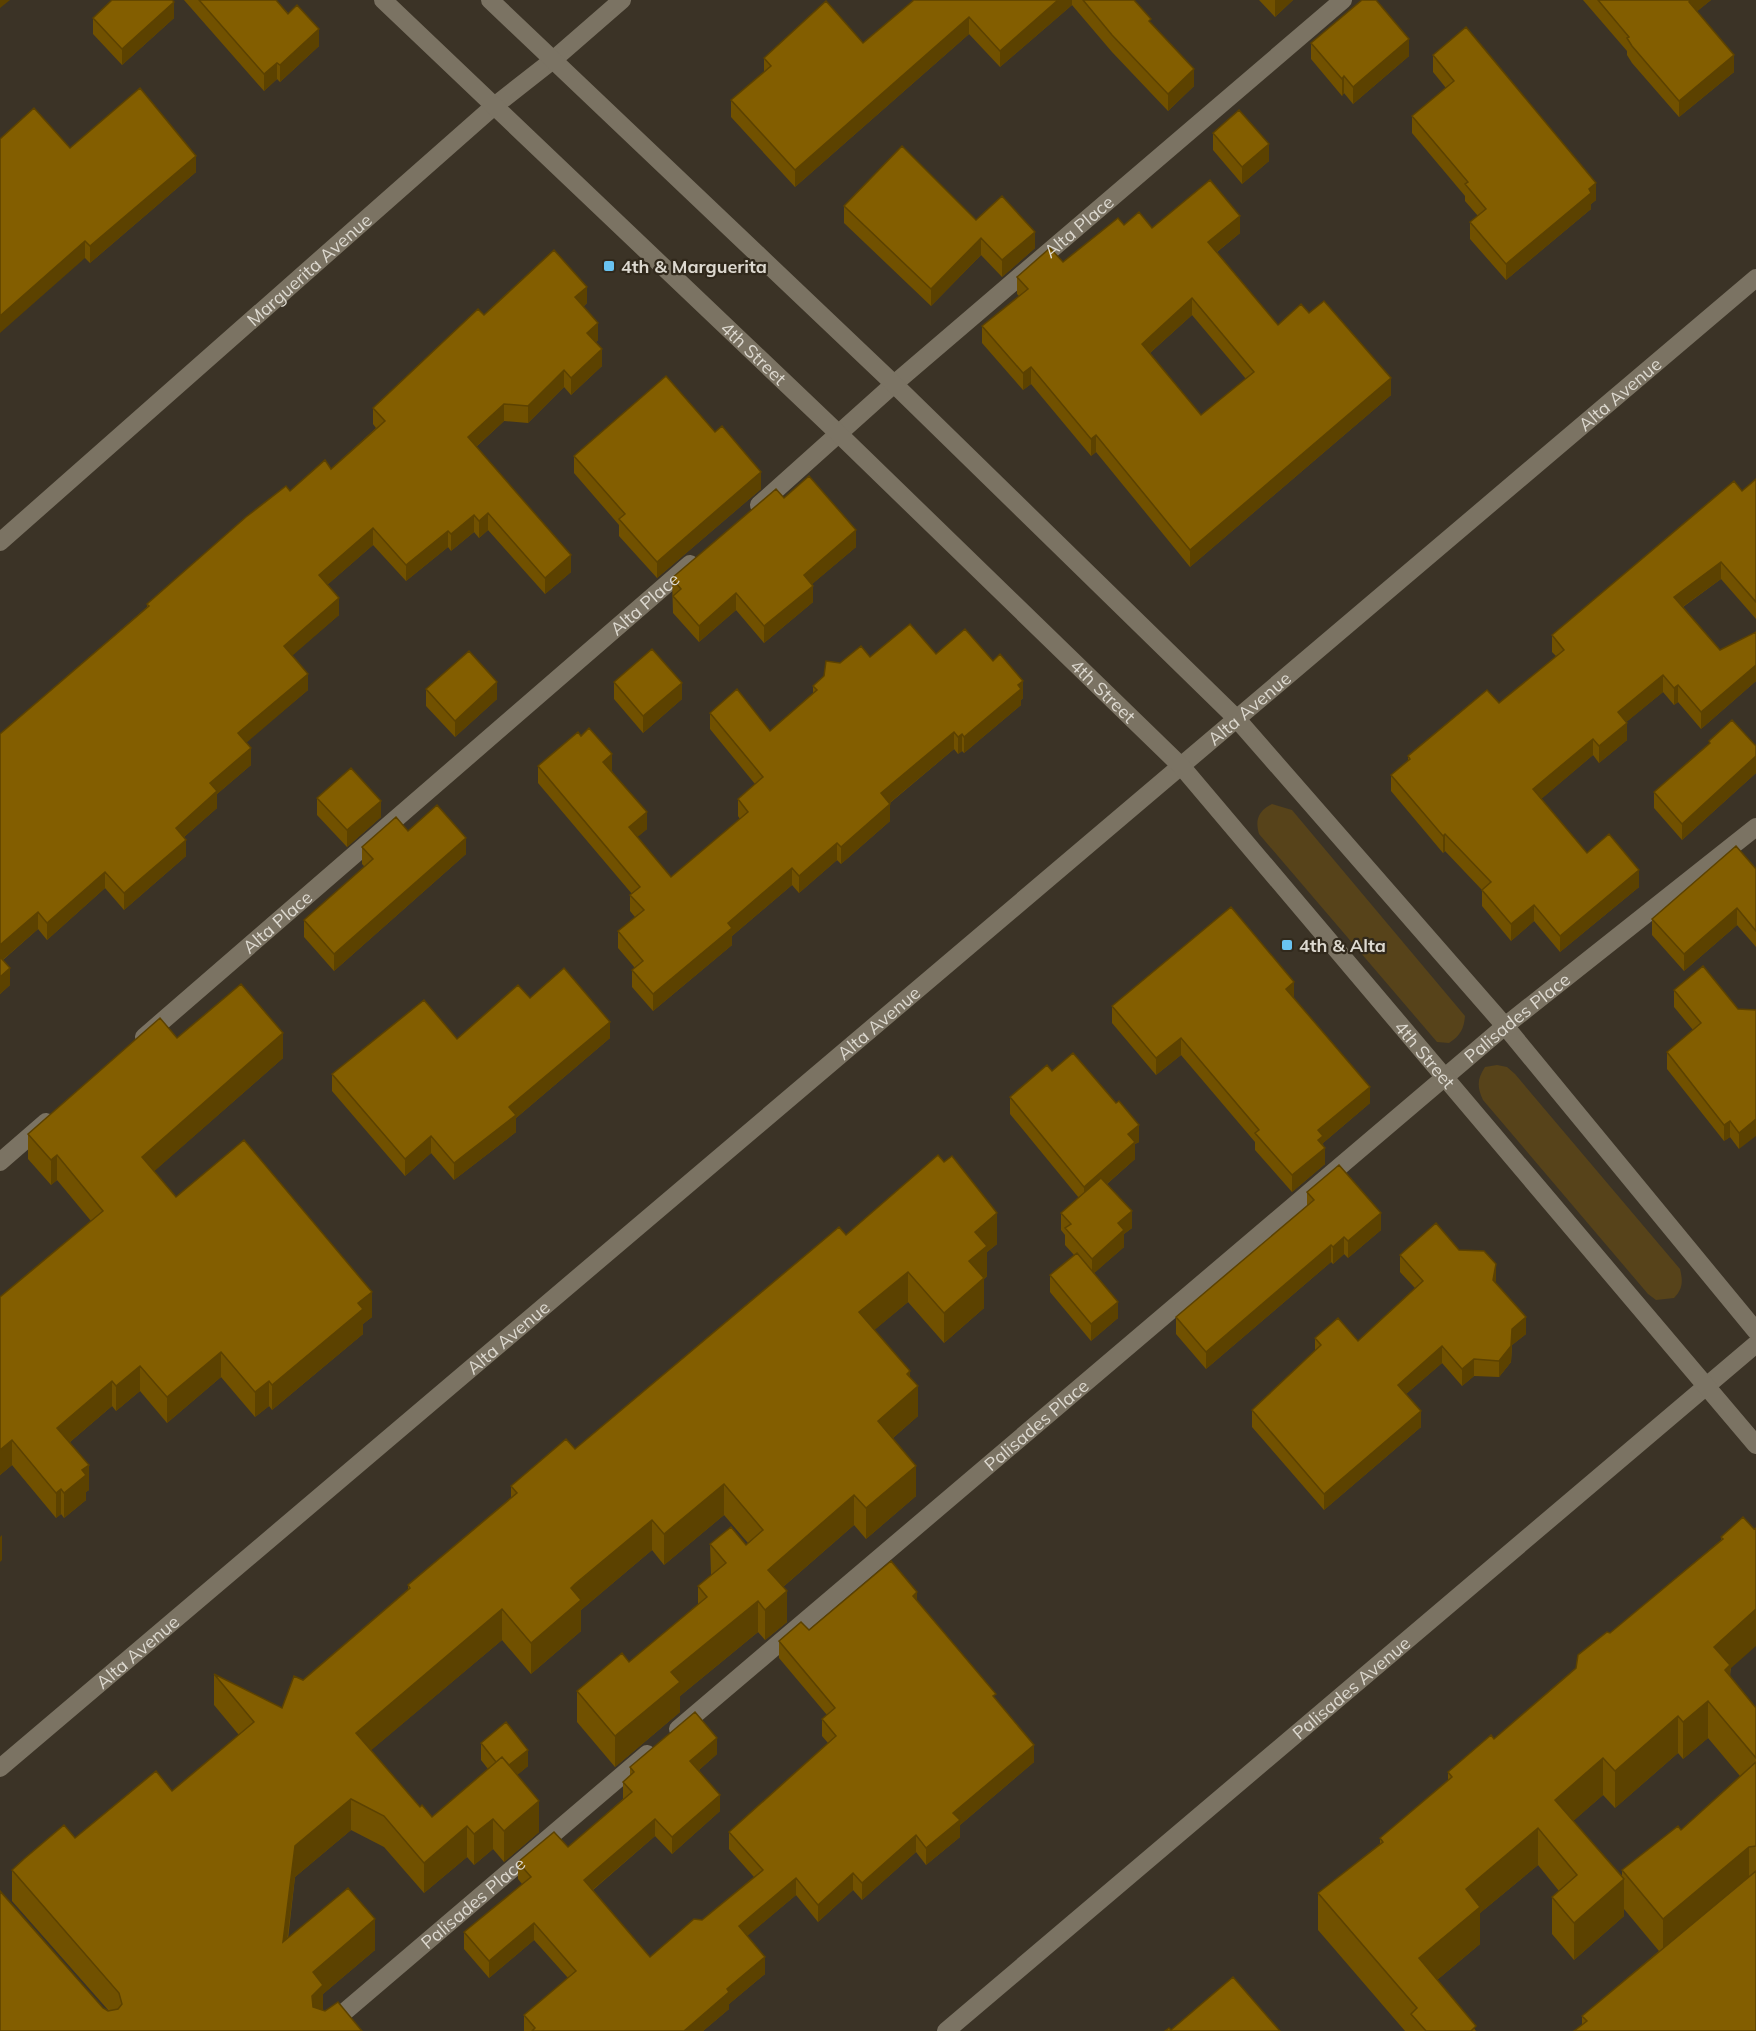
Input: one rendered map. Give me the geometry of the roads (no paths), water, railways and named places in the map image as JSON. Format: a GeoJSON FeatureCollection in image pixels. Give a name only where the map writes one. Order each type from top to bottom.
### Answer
{"type":"FeatureCollection","features":[{"type":"Feature","properties":{"kind":"street","name":"4th Street"},"geometry":{"type":"LineString","coordinates":[[383,0],[840,435],[1182,766],[1443,1079],[1756,1445]]}},
{"type":"Feature","properties":{"kind":"street"},"geometry":{"type":"LineString","coordinates":[[490,0],[894,384],[1236,718],[1505,1026],[1756,1331]]}},
{"type":"Feature","properties":{"kind":"street","name":"Marguerita Avenue"},"geometry":{"type":"LineString","coordinates":[[0,542],[493,106],[553,60],[622,0]]}},
{"type":"Feature","properties":{"kind":"street","name":"Alta Place"},"geometry":{"type":"LineString","coordinates":[[749,513],[840,435],[894,384],[1343,0]]}},
{"type":"Feature","properties":{"kind":"street","name":"Alta Avenue"},"geometry":{"type":"LineString","coordinates":[[0,1768],[1756,278]]}},
{"type":"Feature","properties":{"kind":"street","name":"Alta Place"},"geometry":{"type":"LineString","coordinates":[[126,1053],[704,552]]}},
{"type":"Feature","properties":{"kind":"street","name":"Palisades Place"},"geometry":{"type":"LineString","coordinates":[[322,2031],[1505,1026],[1756,827]]}},
{"type":"Feature","properties":{"kind":"street"},"geometry":{"type":"LineString","coordinates":[[0,1162],[63,1108]]}},
{"type":"Feature","properties":{"kind":"street","name":"Palisades Avenue"},"geometry":{"type":"LineString","coordinates":[[946,2031],[1756,1344]]}},
{"type":"Feature","properties":{"kind":"place","name":"4th & Marguerita"},"geometry":{"type":"Point","coordinates":[609,266]}},
{"type":"Feature","properties":{"kind":"place","name":"4th & Alta"},"geometry":{"type":"Point","coordinates":[1287,945]}}]}
